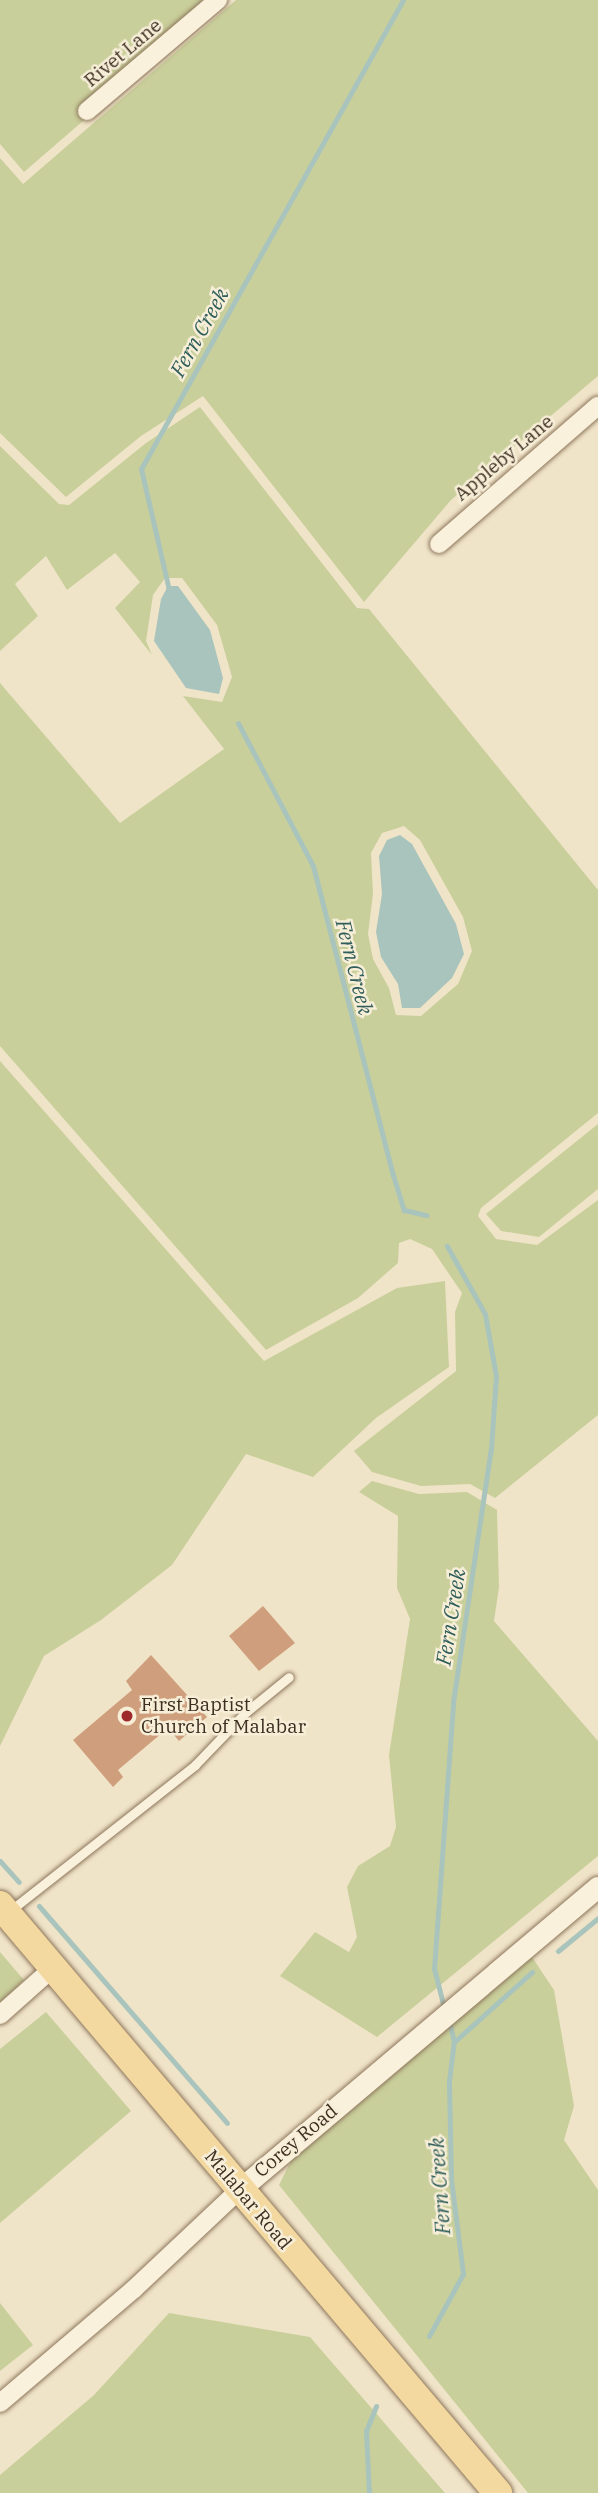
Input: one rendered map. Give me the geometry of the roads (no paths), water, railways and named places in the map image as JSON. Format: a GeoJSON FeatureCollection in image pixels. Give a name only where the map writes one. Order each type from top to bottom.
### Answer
{"type":"FeatureCollection","features":[{"type":"Feature","properties":{"kind":"main road","name":"Malabar Road"},"geometry":{"type":"LineString","coordinates":[[3,1909],[498,2493]]}},
{"type":"Feature","properties":{"kind":"street","name":"Rivet Lane"},"geometry":{"type":"LineString","coordinates":[[87,111],[218,0]]}},
{"type":"Feature","properties":{"kind":"street","name":"Appleby Lane"},"geometry":{"type":"LineString","coordinates":[[439,544],[598,406]]}},
{"type":"Feature","properties":{"kind":"street","name":"Corey Road"},"geometry":{"type":"LineString","coordinates":[[0,2403],[134,2289],[240,2189],[598,1887]]}},
{"type":"Feature","properties":{"kind":"street"},"geometry":{"type":"LineString","coordinates":[[0,2015],[53,1968]]}},
{"type":"Feature","properties":{"kind":"lane"},"geometry":{"type":"LineString","coordinates":[[3,1909],[195,1765],[246,1712],[289,1677]]}},
{"type":"Feature","properties":{"kind":"water"},"geometry":{"type":"Polygon","coordinates":[[[168,586],[178,586],[210,630],[223,678],[219,694],[186,688],[154,641],[161,599],[168,586]]]}},
{"type":"Feature","properties":{"kind":"water"},"geometry":{"type":"Polygon","coordinates":[[[400,835],[412,844],[456,924],[464,954],[452,978],[420,1008],[402,1008],[398,984],[381,957],[376,932],[382,894],[379,856],[387,840],[400,835]]]}},
{"type":"Feature","properties":{"kind":"waterway","name":"Fern Creek"},"geometry":{"type":"LineString","coordinates":[[169,590],[141,469],[403,0]]}},
{"type":"Feature","properties":{"kind":"waterway","name":"Fern Creek"},"geometry":{"type":"LineString","coordinates":[[238,723],[313,866],[404,1210],[426,1215]]}},
{"type":"Feature","properties":{"kind":"waterway","name":"Fern Creek"},"geometry":{"type":"LineString","coordinates":[[443,2004],[434,1969],[453,1702],[491,1449],[496,1376],[485,1314],[447,1246]]}},
{"type":"Feature","properties":{"kind":"waterway"},"geometry":{"type":"LineString","coordinates":[[0,1861],[19,1882]]}},
{"type":"Feature","properties":{"kind":"waterway"},"geometry":{"type":"LineString","coordinates":[[39,1906],[227,2123]]}},
{"type":"Feature","properties":{"kind":"waterway"},"geometry":{"type":"LineString","coordinates":[[558,1951],[598,1918]]}},
{"type":"Feature","properties":{"kind":"waterway"},"geometry":{"type":"LineString","coordinates":[[454,2042],[532,1972]]}},
{"type":"Feature","properties":{"kind":"waterway","name":"Fern Creek"},"geometry":{"type":"LineString","coordinates":[[429,2336],[463,2274],[451,2179],[449,2081],[454,2042],[450,2025]]}},
{"type":"Feature","properties":{"kind":"waterway","name":"Fern Creek"},"geometry":{"type":"LineString","coordinates":[[369,2493],[366,2431],[376,2406]]}},
{"type":"Feature","properties":{"kind":"place","name":"First Baptist Church of Malabar"},"geometry":{"type":"Point","coordinates":[127,1716]}}]}
